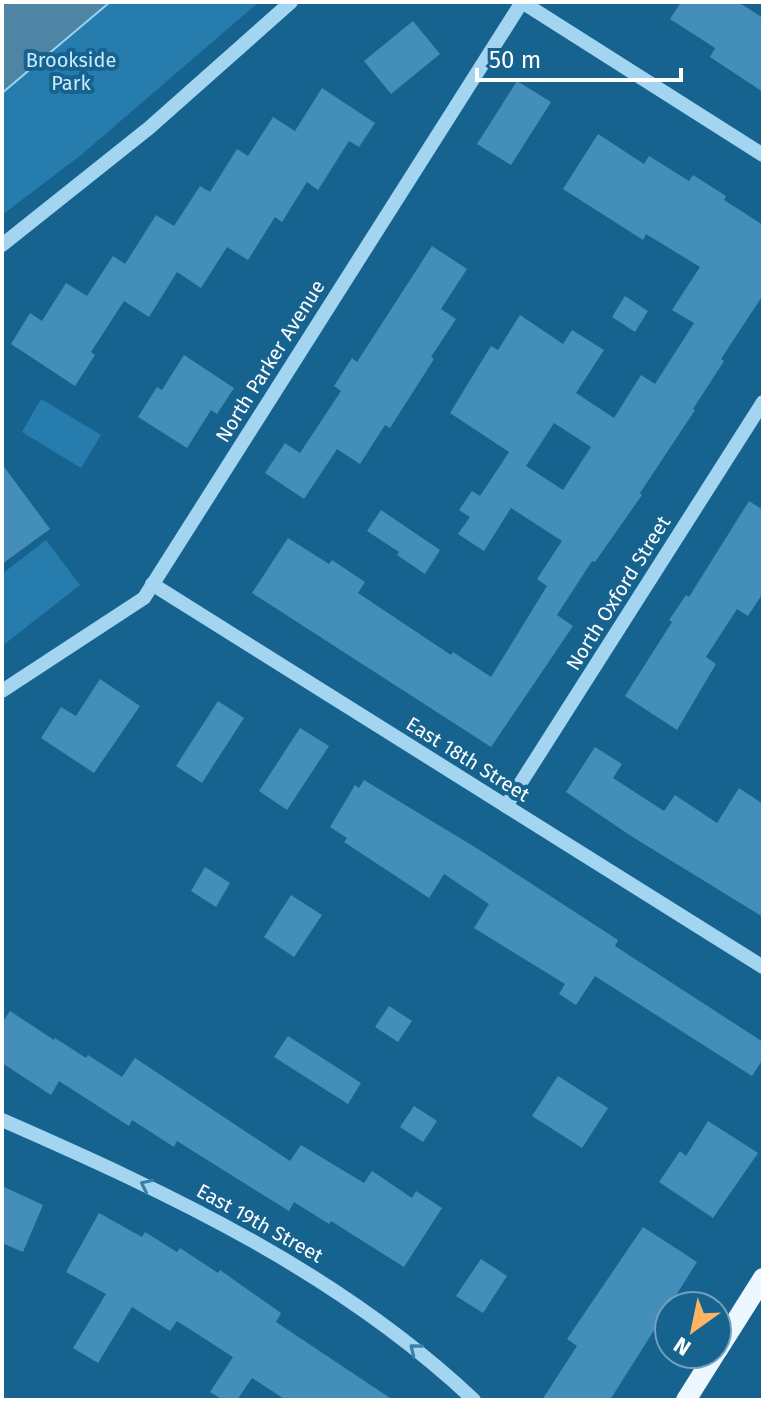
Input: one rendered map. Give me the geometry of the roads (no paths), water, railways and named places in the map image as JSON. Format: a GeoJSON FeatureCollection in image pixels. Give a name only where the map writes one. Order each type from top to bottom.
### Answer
{"type":"FeatureCollection","features":[{"type":"Feature","properties":{"kind":"main road"},"geometry":{"type":"LineString","coordinates":[[733,1325],[763,1278]]}},
{"type":"Feature","properties":{"kind":"main road"},"geometry":{"type":"LineString","coordinates":[[686,1400],[705,1370]]}},
{"type":"Feature","properties":{"kind":"street"},"geometry":{"type":"LineString","coordinates":[[2,245],[149,128],[291,2]]}},
{"type":"Feature","properties":{"kind":"street"},"geometry":{"type":"LineString","coordinates":[[522,2],[763,155]]}},
{"type":"Feature","properties":{"kind":"street","name":"North Parker Avenue"},"geometry":{"type":"LineString","coordinates":[[2,691],[144,598],[522,2]]}},
{"type":"Feature","properties":{"kind":"street","name":"North Oxford Street"},"geometry":{"type":"LineString","coordinates":[[506,806],[763,402]]}},
{"type":"Feature","properties":{"kind":"street","name":"East 18th Street"},"geometry":{"type":"LineString","coordinates":[[152,584],[763,967]]}},
{"type":"Feature","properties":{"kind":"street","name":"East 19th Street"},"geometry":{"type":"LineString","coordinates":[[2,1120],[230,1226],[292,1262],[370,1313],[474,1400]]}},
{"type":"Feature","properties":{"kind":"park label","name":"Brookside Park"},"geometry":{"type":"Point","coordinates":[71,72]}}]}
